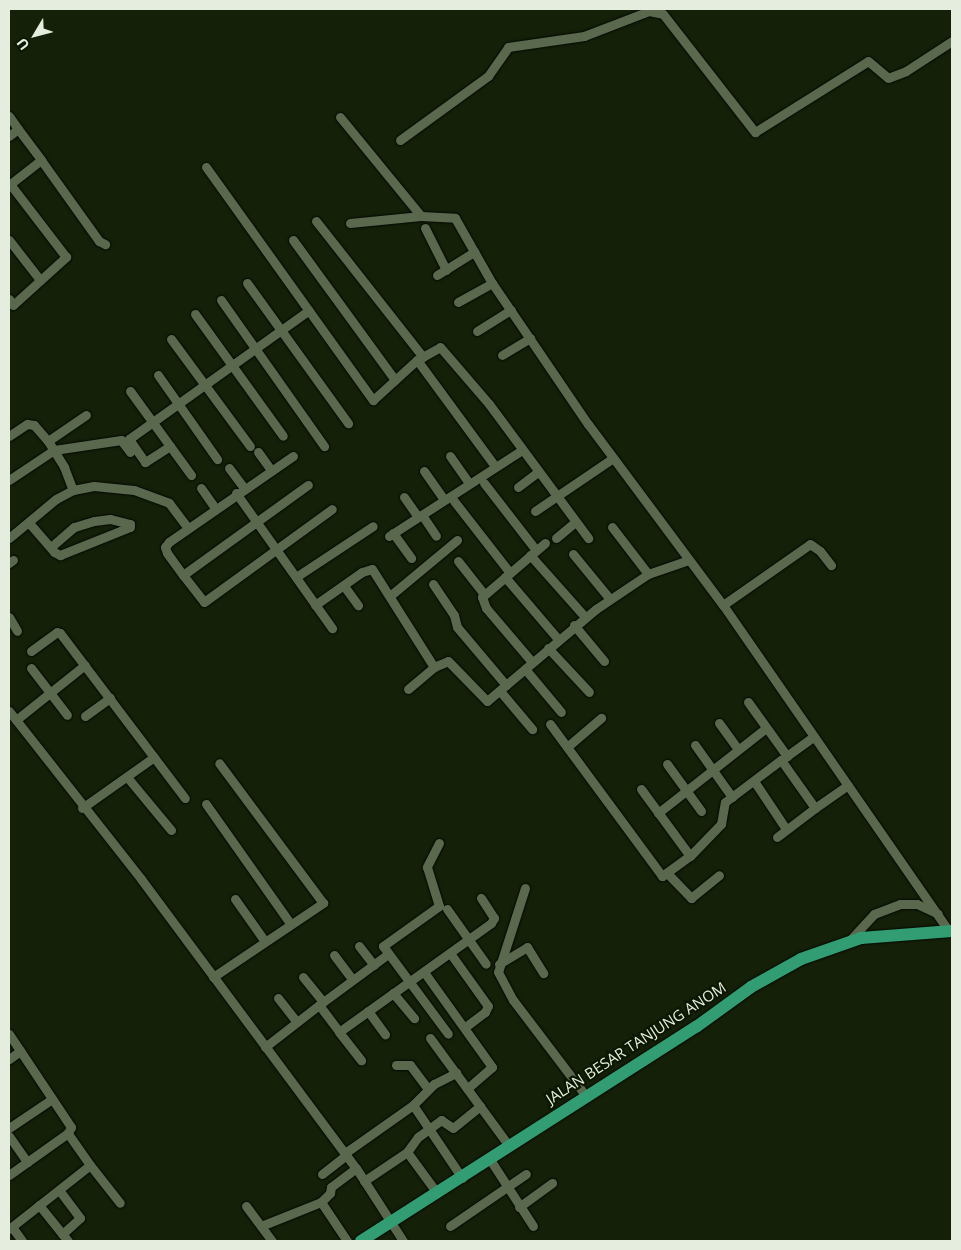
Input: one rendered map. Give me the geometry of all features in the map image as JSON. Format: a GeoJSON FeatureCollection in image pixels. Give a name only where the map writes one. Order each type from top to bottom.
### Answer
{"type":"FeatureCollection","features":[{"type":"Feature","properties":{"kind":"main road","name":"JALAN BESAR TANJUNG ANOM"},"geometry":{"type":"LineString","coordinates":[[361,1241],[462,1178],[489,1158],[584,1096],[696,1027],[751,987],[801,959],[850,941],[951,931]]}},
{"type":"Feature","properties":{"kind":"street"},"geometry":{"type":"LineString","coordinates":[[400,140],[488,76],[508,47],[584,36],[649,11],[663,14],[754,132],[868,61],[888,78],[906,71],[952,41]]}},
{"type":"Feature","properties":{"kind":"street"},"geometry":{"type":"LineString","coordinates":[[9,116],[100,241],[105,244]]}},
{"type":"Feature","properties":{"kind":"street"},"geometry":{"type":"LineString","coordinates":[[340,117],[421,216]]}},
{"type":"Feature","properties":{"kind":"street"},"geometry":{"type":"LineString","coordinates":[[9,136],[18,129]]}},
{"type":"Feature","properties":{"kind":"street"},"geometry":{"type":"LineString","coordinates":[[10,305],[65,256],[9,184],[41,160]]}},
{"type":"Feature","properties":{"kind":"street"},"geometry":{"type":"LineString","coordinates":[[206,167],[373,400],[420,359],[440,347],[447,351],[522,450],[554,496],[588,538]]}},
{"type":"Feature","properties":{"kind":"street"},"geometry":{"type":"LineString","coordinates":[[350,223],[421,216],[454,218],[492,283],[613,458],[723,605],[813,737],[951,931]]}},
{"type":"Feature","properties":{"kind":"street"},"geometry":{"type":"LineString","coordinates":[[316,221],[420,359],[495,466]]}},
{"type":"Feature","properties":{"kind":"street"},"geometry":{"type":"LineString","coordinates":[[425,228],[446,270]]}},
{"type":"Feature","properties":{"kind":"street"},"geometry":{"type":"LineString","coordinates":[[9,240],[40,280]]}},
{"type":"Feature","properties":{"kind":"street"},"geometry":{"type":"LineString","coordinates":[[293,240],[395,380]]}},
{"type":"Feature","properties":{"kind":"street"},"geometry":{"type":"LineString","coordinates":[[437,276],[474,252]]}},
{"type":"Feature","properties":{"kind":"street"},"geometry":{"type":"LineString","coordinates":[[247,283],[348,423]]}},
{"type":"Feature","properties":{"kind":"street"},"geometry":{"type":"LineString","coordinates":[[458,302],[492,283]]}},
{"type":"Feature","properties":{"kind":"street"},"geometry":{"type":"LineString","coordinates":[[221,300],[324,446]]}},
{"type":"Feature","properties":{"kind":"street"},"geometry":{"type":"LineString","coordinates":[[170,446],[145,462],[129,439],[308,310]]}},
{"type":"Feature","properties":{"kind":"street"},"geometry":{"type":"LineString","coordinates":[[477,331],[511,310]]}},
{"type":"Feature","properties":{"kind":"street"},"geometry":{"type":"LineString","coordinates":[[195,314],[283,436]]}},
{"type":"Feature","properties":{"kind":"street"},"geometry":{"type":"LineString","coordinates":[[171,338],[250,446]]}},
{"type":"Feature","properties":{"kind":"street"},"geometry":{"type":"LineString","coordinates":[[502,355],[530,338]]}},
{"type":"Feature","properties":{"kind":"street"},"geometry":{"type":"LineString","coordinates":[[158,376],[218,459]]}},
{"type":"Feature","properties":{"kind":"street"},"geometry":{"type":"LineString","coordinates":[[130,391],[191,475]]}},
{"type":"Feature","properties":{"kind":"street"},"geometry":{"type":"LineString","coordinates":[[48,440],[86,415]]}},
{"type":"Feature","properties":{"kind":"street"},"geometry":{"type":"LineString","coordinates":[[9,436],[30,423],[48,440],[73,490]]}},
{"type":"Feature","properties":{"kind":"street"},"geometry":{"type":"LineString","coordinates":[[9,480],[54,450],[121,440],[130,452]]}},
{"type":"Feature","properties":{"kind":"street"},"geometry":{"type":"LineString","coordinates":[[412,558],[391,534],[522,450]]}},
{"type":"Feature","properties":{"kind":"street"},"geometry":{"type":"LineString","coordinates":[[258,452],[271,470]]}},
{"type":"Feature","properties":{"kind":"street"},"geometry":{"type":"LineString","coordinates":[[293,456],[215,508],[166,547],[182,575],[204,602],[275,548],[332,509]]}},
{"type":"Feature","properties":{"kind":"street"},"geometry":{"type":"LineString","coordinates":[[450,456],[469,483]]}},
{"type":"Feature","properties":{"kind":"street"},"geometry":{"type":"LineString","coordinates":[[535,511],[554,496],[613,458]]}},
{"type":"Feature","properties":{"kind":"street"},"geometry":{"type":"LineString","coordinates":[[229,468],[256,522],[332,628]]}},
{"type":"Feature","properties":{"kind":"street"},"geometry":{"type":"LineString","coordinates":[[424,472],[444,500]]}},
{"type":"Feature","properties":{"kind":"street"},"geometry":{"type":"LineString","coordinates":[[518,487],[538,472]]}},
{"type":"Feature","properties":{"kind":"street"},"geometry":{"type":"LineString","coordinates":[[484,483],[533,552],[585,617]]}},
{"type":"Feature","properties":{"kind":"street"},"geometry":{"type":"LineString","coordinates":[[182,575],[308,485]]}},
{"type":"Feature","properties":{"kind":"street"},"geometry":{"type":"LineString","coordinates":[[9,538],[30,524],[48,505],[73,490],[107,487],[134,490],[169,503],[188,528]]}},
{"type":"Feature","properties":{"kind":"street"},"geometry":{"type":"LineString","coordinates":[[201,488],[215,508]]}},
{"type":"Feature","properties":{"kind":"street"},"geometry":{"type":"LineString","coordinates":[[404,497],[436,536]]}},
{"type":"Feature","properties":{"kind":"street"},"geometry":{"type":"LineString","coordinates":[[454,501],[558,639]]}},
{"type":"Feature","properties":{"kind":"street"},"geometry":{"type":"LineString","coordinates":[[30,524],[51,548],[60,555],[130,527],[130,524],[110,519],[94,521],[74,527],[51,548]]}},
{"type":"Feature","properties":{"kind":"street"},"geometry":{"type":"LineString","coordinates":[[556,538],[575,522]]}},
{"type":"Feature","properties":{"kind":"street"},"geometry":{"type":"LineString","coordinates":[[296,577],[373,526]]}},
{"type":"Feature","properties":{"kind":"street"},"geometry":{"type":"LineString","coordinates":[[612,526],[648,574]]}},
{"type":"Feature","properties":{"kind":"street"},"geometry":{"type":"LineString","coordinates":[[391,595],[457,540]]}},
{"type":"Feature","properties":{"kind":"street"},"geometry":{"type":"LineString","coordinates":[[532,662],[481,601],[484,594],[545,543]]}},
{"type":"Feature","properties":{"kind":"street"},"geometry":{"type":"LineString","coordinates":[[723,605],[810,544],[820,551],[831,565]]}},
{"type":"Feature","properties":{"kind":"street"},"geometry":{"type":"LineString","coordinates":[[573,554],[610,599]]}},
{"type":"Feature","properties":{"kind":"street"},"geometry":{"type":"LineString","coordinates":[[408,689],[434,667],[444,661],[452,662],[484,701],[503,688],[574,625],[610,599],[648,574],[689,560]]}},
{"type":"Feature","properties":{"kind":"street"},"geometry":{"type":"LineString","coordinates":[[458,561],[484,594]]}},
{"type":"Feature","properties":{"kind":"street"},"geometry":{"type":"LineString","coordinates":[[315,605],[362,572],[372,568],[391,595],[434,667]]}},
{"type":"Feature","properties":{"kind":"street"},"geometry":{"type":"LineString","coordinates":[[434,584],[454,615],[457,627],[532,729]]}},
{"type":"Feature","properties":{"kind":"street"},"geometry":{"type":"LineString","coordinates":[[344,586],[358,606]]}},
{"type":"Feature","properties":{"kind":"street"},"geometry":{"type":"LineString","coordinates":[[9,617],[18,632]]}},
{"type":"Feature","properties":{"kind":"street"},"geometry":{"type":"LineString","coordinates":[[574,625],[604,661]]}},
{"type":"Feature","properties":{"kind":"street"},"geometry":{"type":"LineString","coordinates":[[31,651],[56,632],[60,633],[185,798]]}},
{"type":"Feature","properties":{"kind":"street"},"geometry":{"type":"LineString","coordinates":[[548,648],[589,692]]}},
{"type":"Feature","properties":{"kind":"street"},"geometry":{"type":"LineString","coordinates":[[16,720],[86,665]]}},
{"type":"Feature","properties":{"kind":"street"},"geometry":{"type":"LineString","coordinates":[[31,668],[67,714]]}},
{"type":"Feature","properties":{"kind":"street"},"geometry":{"type":"LineString","coordinates":[[525,669],[561,712]]}},
{"type":"Feature","properties":{"kind":"street"},"geometry":{"type":"LineString","coordinates":[[85,716],[110,698]]}},
{"type":"Feature","properties":{"kind":"street"},"geometry":{"type":"LineString","coordinates":[[748,702],[815,808]]}},
{"type":"Feature","properties":{"kind":"street"},"geometry":{"type":"LineString","coordinates":[[9,711],[82,808],[141,879],[346,1154],[403,1241]]}},
{"type":"Feature","properties":{"kind":"street"},"geometry":{"type":"LineString","coordinates":[[567,746],[601,718]]}},
{"type":"Feature","properties":{"kind":"street"},"geometry":{"type":"LineString","coordinates":[[719,723],[738,748]]}},
{"type":"Feature","properties":{"kind":"street"},"geometry":{"type":"LineString","coordinates":[[550,724],[658,874],[667,873],[690,856],[722,824],[724,804],[813,737]]}},
{"type":"Feature","properties":{"kind":"street"},"geometry":{"type":"LineString","coordinates":[[658,813],[685,789],[766,728]]}},
{"type":"Feature","properties":{"kind":"street"},"geometry":{"type":"LineString","coordinates":[[695,745],[732,797]]}},
{"type":"Feature","properties":{"kind":"street"},"geometry":{"type":"LineString","coordinates":[[82,808],[154,757]]}},
{"type":"Feature","properties":{"kind":"street"},"geometry":{"type":"LineString","coordinates":[[213,977],[264,940],[323,903],[219,763]]}},
{"type":"Feature","properties":{"kind":"street"},"geometry":{"type":"LineString","coordinates":[[667,764],[701,811]]}},
{"type":"Feature","properties":{"kind":"street"},"geometry":{"type":"LineString","coordinates":[[127,777],[170,830]]}},
{"type":"Feature","properties":{"kind":"street"},"geometry":{"type":"LineString","coordinates":[[754,781],[786,830]]}},
{"type":"Feature","properties":{"kind":"street"},"geometry":{"type":"LineString","coordinates":[[777,837],[848,785]]}},
{"type":"Feature","properties":{"kind":"street"},"geometry":{"type":"LineString","coordinates":[[640,789],[690,856]]}},
{"type":"Feature","properties":{"kind":"street"},"geometry":{"type":"LineString","coordinates":[[206,804],[290,923]]}},
{"type":"Feature","properties":{"kind":"street"},"geometry":{"type":"LineString","coordinates":[[439,843],[427,867],[439,906],[384,944],[388,954],[448,1034]]}},
{"type":"Feature","properties":{"kind":"street"},"geometry":{"type":"LineString","coordinates":[[667,873],[691,898],[719,876]]}},
{"type":"Feature","properties":{"kind":"street"},"geometry":{"type":"LineString","coordinates":[[525,888],[499,964],[499,976],[513,1000],[584,1096]]}},
{"type":"Feature","properties":{"kind":"street"},"geometry":{"type":"LineString","coordinates":[[339,1032],[494,921],[481,898]]}},
{"type":"Feature","properties":{"kind":"street"},"geometry":{"type":"LineString","coordinates":[[235,900],[264,940]]}},
{"type":"Feature","properties":{"kind":"street"},"geometry":{"type":"LineString","coordinates":[[850,941],[874,914],[900,904],[917,904],[940,915]]}},
{"type":"Feature","properties":{"kind":"street"},"geometry":{"type":"LineString","coordinates":[[447,909],[486,964]]}},
{"type":"Feature","properties":{"kind":"street"},"geometry":{"type":"LineString","coordinates":[[360,946],[374,965]]}},
{"type":"Feature","properties":{"kind":"street"},"geometry":{"type":"LineString","coordinates":[[499,964],[527,947],[543,973]]}},
{"type":"Feature","properties":{"kind":"street"},"geometry":{"type":"LineString","coordinates":[[450,953],[488,1006],[485,1012],[465,1027]]}},
{"type":"Feature","properties":{"kind":"street"},"geometry":{"type":"LineString","coordinates":[[265,1047],[296,1021],[388,954]]}},
{"type":"Feature","properties":{"kind":"street"},"geometry":{"type":"LineString","coordinates":[[334,955],[352,979]]}},
{"type":"Feature","properties":{"kind":"street"},"geometry":{"type":"LineString","coordinates":[[424,972],[465,1027],[492,1068],[467,1089]]}},
{"type":"Feature","properties":{"kind":"street"},"geometry":{"type":"LineString","coordinates":[[303,977],[339,1032],[361,1060]]}},
{"type":"Feature","properties":{"kind":"street"},"geometry":{"type":"LineString","coordinates":[[393,993],[414,1018]]}},
{"type":"Feature","properties":{"kind":"street"},"geometry":{"type":"LineString","coordinates":[[278,998],[296,1021]]}},
{"type":"Feature","properties":{"kind":"street"},"geometry":{"type":"LineString","coordinates":[[368,1011],[385,1034]]}},
{"type":"Feature","properties":{"kind":"street"},"geometry":{"type":"LineString","coordinates":[[9,1034],[52,1099],[69,1120],[71,1127],[68,1133],[9,1175]]}},
{"type":"Feature","properties":{"kind":"street"},"geometry":{"type":"LineString","coordinates":[[430,1038],[509,1146]]}},
{"type":"Feature","properties":{"kind":"street"},"geometry":{"type":"LineString","coordinates":[[9,1059],[20,1051]]}},
{"type":"Feature","properties":{"kind":"street"},"geometry":{"type":"LineString","coordinates":[[396,1065],[410,1065],[428,1089]]}},
{"type":"Feature","properties":{"kind":"street"},"geometry":{"type":"LineString","coordinates":[[322,1174],[413,1105],[428,1089],[456,1073]]}},
{"type":"Feature","properties":{"kind":"street"},"geometry":{"type":"LineString","coordinates":[[9,1128],[52,1099]]}},
{"type":"Feature","properties":{"kind":"street"},"geometry":{"type":"LineString","coordinates":[[413,1105],[462,1178]]}},
{"type":"Feature","properties":{"kind":"street"},"geometry":{"type":"LineString","coordinates":[[364,1180],[407,1152],[429,1129],[443,1120],[453,1128],[480,1106]]}},
{"type":"Feature","properties":{"kind":"street"},"geometry":{"type":"LineString","coordinates":[[68,1133],[120,1203]]}},
{"type":"Feature","properties":{"kind":"street"},"geometry":{"type":"LineString","coordinates":[[9,1136],[27,1162]]}},
{"type":"Feature","properties":{"kind":"street"},"geometry":{"type":"LineString","coordinates":[[407,1152],[437,1193]]}},
{"type":"Feature","properties":{"kind":"street"},"geometry":{"type":"LineString","coordinates":[[489,1158],[533,1226]]}},
{"type":"Feature","properties":{"kind":"street"},"geometry":{"type":"LineString","coordinates":[[22,1241],[10,1228],[90,1164]]}},
{"type":"Feature","properties":{"kind":"street"},"geometry":{"type":"LineString","coordinates":[[261,1226],[321,1202],[330,1193],[330,1187],[356,1168]]}},
{"type":"Feature","properties":{"kind":"street"},"geometry":{"type":"LineString","coordinates":[[450,1226],[526,1174]]}},
{"type":"Feature","properties":{"kind":"street"},"geometry":{"type":"LineString","coordinates":[[519,1207],[552,1183]]}},
{"type":"Feature","properties":{"kind":"street"},"geometry":{"type":"LineString","coordinates":[[39,1206],[65,1238],[80,1218],[59,1190]]}},
{"type":"Feature","properties":{"kind":"street"},"geometry":{"type":"LineString","coordinates":[[321,1202],[347,1241]]}},
{"type":"Feature","properties":{"kind":"street"},"geometry":{"type":"LineString","coordinates":[[246,1206],[272,1241]]}}]}
